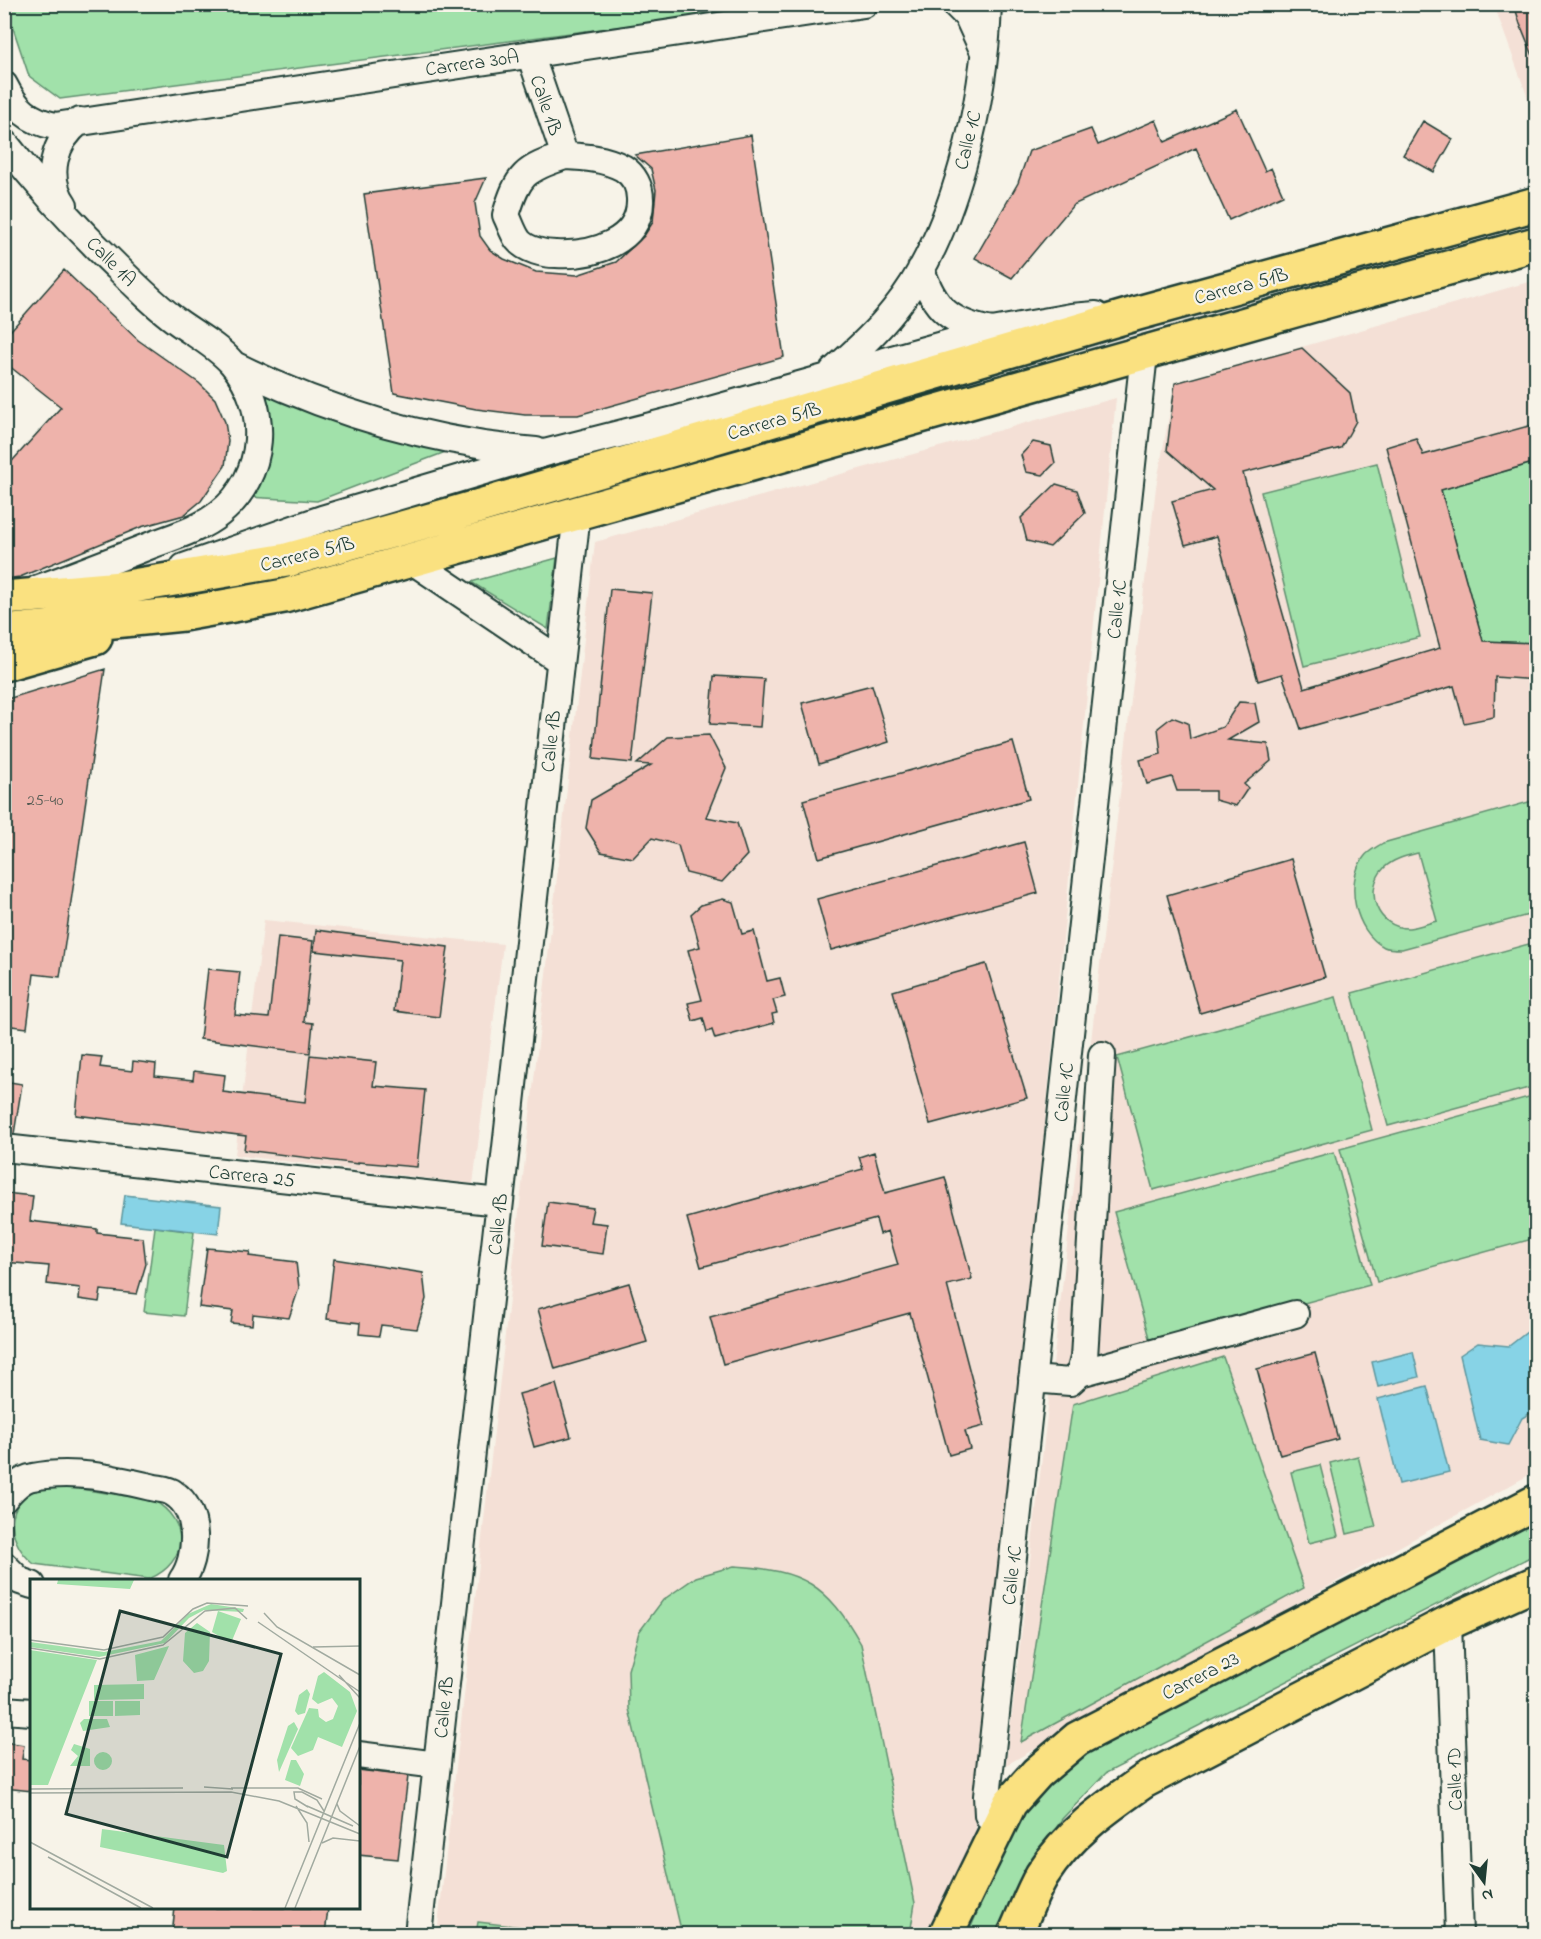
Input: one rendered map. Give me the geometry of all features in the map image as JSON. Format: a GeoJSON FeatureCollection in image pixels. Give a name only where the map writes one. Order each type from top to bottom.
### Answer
{"type":"FeatureCollection","features":[{"type":"Feature","properties":{"kind":"main road","name":"Carrera 51B"},"geometry":{"type":"LineString","coordinates":[[11,598],[121,588],[209,575],[298,556],[456,513],[1138,313],[1536,204]]}},
{"type":"Feature","properties":{"kind":"main road","name":"Carrera 51B"},"geometry":{"type":"LineString","coordinates":[[4,632],[183,614],[284,596],[1536,244]]}},
{"type":"Feature","properties":{"kind":"main road"},"geometry":{"type":"LineString","coordinates":[[4,663],[183,614]]}},
{"type":"Feature","properties":{"kind":"main road","name":"Carrera 23"},"geometry":{"type":"LineString","coordinates":[[946,1935],[1010,1803],[1037,1773],[1077,1739],[1536,1502]]}},
{"type":"Feature","properties":{"kind":"main road"},"geometry":{"type":"LineString","coordinates":[[1015,1935],[1042,1876],[1063,1845],[1097,1813],[1144,1781],[1448,1623],[1536,1583]]}},
{"type":"Feature","properties":{"kind":"street","name":"Carrera 30A"},"geometry":{"type":"LineString","coordinates":[[8,94],[31,119],[55,126],[864,4]]}},
{"type":"Feature","properties":{"kind":"street"},"geometry":{"type":"LineString","coordinates":[[955,4],[968,17],[984,53]]}},
{"type":"Feature","properties":{"kind":"street","name":"Calle 1C"},"geometry":{"type":"LineString","coordinates":[[828,375],[864,344],[888,318],[921,269],[940,228],[955,185],[975,109],[984,53],[988,4]]}},
{"type":"Feature","properties":{"kind":"street","name":"Calle 1B"},"geometry":{"type":"LineString","coordinates":[[530,54],[565,156]]}},
{"type":"Feature","properties":{"kind":"street"},"geometry":{"type":"LineString","coordinates":[[78,226],[61,201],[53,165],[55,154],[64,135],[80,121]]}},
{"type":"Feature","properties":{"kind":"street","name":"Calle 1A"},"geometry":{"type":"LineString","coordinates":[[4,142],[34,179],[78,226],[156,303],[219,350],[234,365]]}},
{"type":"Feature","properties":{"kind":"street"},"geometry":{"type":"LineString","coordinates":[[565,156],[597,158],[625,169],[640,187],[641,214],[627,234],[604,249],[572,255],[542,254],[519,241],[506,215],[515,184],[539,164],[565,156]]}},
{"type":"Feature","properties":{"kind":"street"},"geometry":{"type":"LineString","coordinates":[[921,269],[929,293],[945,313],[967,326],[992,331]]}},
{"type":"Feature","properties":{"kind":"street"},"geometry":{"type":"LineString","coordinates":[[121,588],[322,519],[548,452],[678,419],[828,375],[992,331],[1071,317],[1138,313]]}},
{"type":"Feature","properties":{"kind":"street","name":"Calle 1C"},"geometry":{"type":"LineString","coordinates":[[996,1829],[988,1815],[987,1796],[1143,354]]}},
{"type":"Feature","properties":{"kind":"street"},"geometry":{"type":"LineString","coordinates":[[234,365],[315,401],[401,429],[459,441],[548,452]]}},
{"type":"Feature","properties":{"kind":"street"},"geometry":{"type":"LineString","coordinates":[[11,598],[193,529],[214,518],[232,502],[252,470],[259,442],[254,403],[234,365]]}},
{"type":"Feature","properties":{"kind":"street","name":"Calle 1B"},"geometry":{"type":"LineString","coordinates":[[418,1935],[437,1765],[467,1576],[499,1202],[576,513]]}},
{"type":"Feature","properties":{"kind":"street"},"geometry":{"type":"LineString","coordinates":[[411,560],[559,660]]}},
{"type":"Feature","properties":{"kind":"street"},"geometry":{"type":"LineString","coordinates":[[1080,1373],[1087,1328],[1102,1055]]}},
{"type":"Feature","properties":{"kind":"street","name":"Carrera 25"},"geometry":{"type":"LineString","coordinates":[[4,1148],[499,1202]]}},
{"type":"Feature","properties":{"kind":"street"},"geometry":{"type":"LineString","coordinates":[[1032,1379],[1070,1382],[1080,1373],[1295,1314]]}},
{"type":"Feature","properties":{"kind":"street"},"geometry":{"type":"LineString","coordinates":[[4,1499],[13,1487],[31,1477],[98,1474],[174,1493],[190,1514],[194,1540],[190,1569],[183,1579]]}},
{"type":"Feature","properties":{"kind":"street"},"geometry":{"type":"LineString","coordinates":[[4,1565],[20,1581],[30,1584]]}},
{"type":"Feature","properties":{"kind":"street","name":"Calle 1D"},"geometry":{"type":"LineString","coordinates":[[1448,1623],[1459,1935]]}},
{"type":"Feature","properties":{"kind":"street"},"geometry":{"type":"LineString","coordinates":[[4,1710],[30,1712]]}},
{"type":"Feature","properties":{"kind":"street"},"geometry":{"type":"LineString","coordinates":[[360,1755],[437,1765]]}},
{"type":"Feature","properties":{"kind":"shaded area"},"geometry":{"type":"Polygon","coordinates":[[[1494,5],[1536,5],[1536,116],[1530,104],[1494,5]]]}},
{"type":"Feature","properties":{"kind":"shaded area"},"geometry":{"type":"Polygon","coordinates":[[[1536,280],[1536,1471],[1006,1765],[1156,487],[1175,383],[1536,280]]]}},
{"type":"Feature","properties":{"kind":"shaded area"},"geometry":{"type":"Polygon","coordinates":[[[1116,398],[973,1857],[938,1934],[437,1934],[595,542],[1116,398]]]}},
{"type":"Feature","properties":{"kind":"shaded area"},"geometry":{"type":"Polygon","coordinates":[[[264,920],[503,944],[473,1184],[235,1155],[264,920]]]}},
{"type":"Feature","properties":{"kind":"green space"},"geometry":{"type":"Polygon","coordinates":[[[5,4],[787,5],[60,99],[29,76],[5,4]]]}},
{"type":"Feature","properties":{"kind":"green space"},"geometry":{"type":"Polygon","coordinates":[[[250,379],[456,448],[317,501],[248,497],[264,463],[271,438],[271,426],[267,413],[250,379]]]}},
{"type":"Feature","properties":{"kind":"green space"},"geometry":{"type":"Polygon","coordinates":[[[1536,462],[1536,643],[1483,641],[1441,490],[1536,462]]]}},
{"type":"Feature","properties":{"kind":"green space"},"geometry":{"type":"Polygon","coordinates":[[[1377,463],[1420,637],[1304,666],[1261,492],[1377,463]]]}},
{"type":"Feature","properties":{"kind":"green space"},"geometry":{"type":"Polygon","coordinates":[[[557,558],[548,629],[471,582],[557,558]]]}},
{"type":"Feature","properties":{"kind":"green space"},"geometry":{"type":"Polygon","coordinates":[[[1536,800],[1536,913],[1402,949],[1384,947],[1366,930],[1360,919],[1354,893],[1358,867],[1370,851],[1383,843],[1536,800]],[[1418,853],[1396,860],[1384,868],[1378,877],[1374,897],[1381,915],[1398,927],[1416,927],[1437,921],[1418,853]]]}},
{"type":"Feature","properties":{"kind":"green space"},"geometry":{"type":"Polygon","coordinates":[[[1536,942],[1536,1086],[1388,1126],[1352,993],[1536,942]]]}},
{"type":"Feature","properties":{"kind":"green space"},"geometry":{"type":"Polygon","coordinates":[[[1336,997],[1372,1130],[1153,1190],[1117,1057],[1336,997]]]}},
{"type":"Feature","properties":{"kind":"green space"},"geometry":{"type":"Polygon","coordinates":[[[1536,1095],[1536,1238],[1377,1282],[1340,1149],[1536,1095]]]}},
{"type":"Feature","properties":{"kind":"green space"},"geometry":{"type":"Polygon","coordinates":[[[1334,1152],[1370,1285],[1151,1345],[1114,1212],[1334,1152]]]}},
{"type":"Feature","properties":{"kind":"green space"},"geometry":{"type":"Polygon","coordinates":[[[155,1227],[194,1232],[184,1316],[144,1312],[155,1227]]]}},
{"type":"Feature","properties":{"kind":"green space"},"geometry":{"type":"Polygon","coordinates":[[[1223,1357],[1304,1588],[1021,1742],[1073,1404],[1223,1357]]]}},
{"type":"Feature","properties":{"kind":"green space"},"geometry":{"type":"Polygon","coordinates":[[[1358,1456],[1376,1527],[1347,1534],[1330,1463],[1358,1456]]]}},
{"type":"Feature","properties":{"kind":"green space"},"geometry":{"type":"Polygon","coordinates":[[[1320,1465],[1338,1536],[1309,1543],[1291,1472],[1320,1465]]]}},
{"type":"Feature","properties":{"kind":"green space"},"geometry":{"type":"Polygon","coordinates":[[[53,1485],[153,1500],[174,1519],[179,1530],[178,1552],[162,1572],[149,1579],[34,1564],[23,1553],[16,1541],[13,1516],[17,1505],[25,1496],[37,1489],[53,1485]]]}},
{"type":"Feature","properties":{"kind":"green space"},"geometry":{"type":"Polygon","coordinates":[[[1536,1520],[1536,1554],[1106,1773],[1062,1819],[1031,1867],[1001,1934],[968,1934],[1014,1825],[1034,1800],[1067,1766],[1089,1750],[1536,1520]]]}},
{"type":"Feature","properties":{"kind":"green space"},"geometry":{"type":"Polygon","coordinates":[[[734,1566],[778,1571],[811,1584],[837,1607],[861,1644],[915,1903],[910,1934],[682,1934],[629,1709],[628,1670],[639,1632],[663,1600],[696,1577],[734,1566]]]}},
{"type":"Feature","properties":{"kind":"green space"},"geometry":{"type":"Polygon","coordinates":[[[478,1922],[584,1934],[476,1934],[478,1922]]]}},
{"type":"Feature","properties":{"kind":"water"},"geometry":{"type":"Polygon","coordinates":[[[125,1195],[221,1206],[218,1234],[121,1223],[125,1195]]]}},
{"type":"Feature","properties":{"kind":"water"},"geometry":{"type":"Polygon","coordinates":[[[1536,1328],[1536,1410],[1522,1418],[1508,1445],[1480,1440],[1460,1355],[1478,1343],[1509,1346],[1531,1329],[1536,1328]]]}},
{"type":"Feature","properties":{"kind":"water"},"geometry":{"type":"Polygon","coordinates":[[[1413,1352],[1419,1377],[1378,1387],[1372,1362],[1413,1352]]]}},
{"type":"Feature","properties":{"kind":"water"},"geometry":{"type":"Polygon","coordinates":[[[1427,1386],[1449,1472],[1399,1484],[1378,1399],[1427,1386]]]}},
{"type":"Feature","properties":{"kind":"building"},"geometry":{"type":"Polygon","coordinates":[[[1514,4],[1536,4],[1536,63],[1520,24],[1514,4]]]}},
{"type":"Feature","properties":{"kind":"building"},"geometry":{"type":"Polygon","coordinates":[[[1237,109],[1265,171],[1271,168],[1283,195],[1229,220],[1196,148],[1073,205],[1012,278],[975,258],[1018,183],[1029,151],[1091,129],[1098,145],[1156,120],[1165,142],[1237,109]]]}},
{"type":"Feature","properties":{"kind":"building"},"geometry":{"type":"Polygon","coordinates":[[[1423,121],[1453,139],[1434,172],[1403,155],[1423,121]]]}},
{"type":"Feature","properties":{"kind":"building"},"geometry":{"type":"Polygon","coordinates":[[[751,135],[784,357],[578,415],[525,415],[476,409],[394,393],[364,194],[486,178],[475,203],[480,236],[490,250],[504,259],[536,272],[577,275],[616,262],[644,236],[653,222],[656,190],[651,169],[635,155],[751,135]]]}},
{"type":"Feature","properties":{"kind":"building"},"geometry":{"type":"Polygon","coordinates":[[[64,270],[138,340],[199,383],[215,399],[225,422],[228,441],[225,466],[201,501],[184,515],[141,527],[20,577],[4,579],[4,470],[61,407],[4,362],[4,338],[64,270]]]}},
{"type":"Feature","properties":{"kind":"building"},"geometry":{"type":"Polygon","coordinates":[[[1302,348],[1350,393],[1356,421],[1341,448],[1243,473],[1304,688],[1440,648],[1386,447],[1416,438],[1423,455],[1536,424],[1536,462],[1441,490],[1483,641],[1536,643],[1536,680],[1495,677],[1494,717],[1464,723],[1454,686],[1301,729],[1282,674],[1258,681],[1217,536],[1185,545],[1172,501],[1213,490],[1167,450],[1175,383],[1302,348]]]}},
{"type":"Feature","properties":{"kind":"building"},"geometry":{"type":"Polygon","coordinates":[[[1033,442],[1051,446],[1055,463],[1043,475],[1026,472],[1021,455],[1033,442]]]}},
{"type":"Feature","properties":{"kind":"building"},"geometry":{"type":"Polygon","coordinates":[[[1056,484],[1077,490],[1085,513],[1050,547],[1027,541],[1021,518],[1056,484]]]}},
{"type":"Feature","properties":{"kind":"building"},"geometry":{"type":"Polygon","coordinates":[[[610,589],[652,593],[632,763],[593,759],[610,589]]]}},
{"type":"Feature","properties":{"kind":"building"},"geometry":{"type":"Polygon","coordinates":[[[105,669],[60,977],[34,974],[27,1028],[4,1025],[4,700],[105,669]]]}},
{"type":"Feature","properties":{"kind":"building"},"geometry":{"type":"Polygon","coordinates":[[[714,676],[764,679],[760,727],[710,724],[714,676]]]}},
{"type":"Feature","properties":{"kind":"building"},"geometry":{"type":"Polygon","coordinates":[[[872,685],[889,742],[819,764],[802,703],[872,685]]]}},
{"type":"Feature","properties":{"kind":"building"},"geometry":{"type":"Polygon","coordinates":[[[1239,702],[1255,703],[1259,722],[1228,740],[1268,744],[1271,761],[1244,784],[1248,788],[1236,806],[1215,800],[1215,791],[1177,791],[1172,777],[1147,784],[1140,760],[1161,754],[1158,728],[1172,717],[1188,723],[1190,739],[1223,727],[1239,702]]]}},
{"type":"Feature","properties":{"kind":"building"},"geometry":{"type":"Polygon","coordinates":[[[709,735],[726,768],[706,817],[737,823],[747,855],[722,882],[686,873],[678,845],[652,838],[633,858],[601,852],[586,828],[591,800],[651,765],[637,764],[668,737],[709,735]]]}},
{"type":"Feature","properties":{"kind":"building"},"geometry":{"type":"Polygon","coordinates":[[[1013,742],[1029,799],[819,858],[803,800],[1013,742]]]}},
{"type":"Feature","properties":{"kind":"building"},"geometry":{"type":"Polygon","coordinates":[[[1024,842],[1038,893],[831,950],[817,899],[1024,842]]]}},
{"type":"Feature","properties":{"kind":"building"},"geometry":{"type":"Polygon","coordinates":[[[1291,859],[1325,977],[1200,1013],[1167,895],[1291,859]]]}},
{"type":"Feature","properties":{"kind":"building"},"geometry":{"type":"Polygon","coordinates":[[[723,899],[733,902],[742,934],[754,931],[767,981],[780,978],[785,997],[773,1000],[777,1013],[772,1014],[774,1023],[715,1039],[712,1030],[707,1032],[703,1018],[693,1021],[688,1003],[702,1000],[688,950],[700,947],[691,914],[701,905],[723,899]]]}},
{"type":"Feature","properties":{"kind":"building"},"geometry":{"type":"Polygon","coordinates":[[[316,930],[448,947],[439,1017],[394,1011],[400,960],[314,951],[316,930]]]}},
{"type":"Feature","properties":{"kind":"building"},"geometry":{"type":"Polygon","coordinates":[[[278,937],[313,941],[304,1022],[313,1023],[310,1053],[200,1039],[208,969],[240,972],[235,1015],[269,1018],[278,937]]]}},
{"type":"Feature","properties":{"kind":"building"},"geometry":{"type":"Polygon","coordinates":[[[986,964],[1027,1098],[930,1124],[893,991],[986,964]]]}},
{"type":"Feature","properties":{"kind":"building"},"geometry":{"type":"Polygon","coordinates":[[[82,1055],[102,1057],[100,1067],[132,1071],[133,1061],[156,1064],[155,1076],[193,1080],[194,1071],[225,1075],[223,1092],[305,1102],[310,1055],[376,1062],[373,1086],[425,1090],[417,1167],[358,1162],[358,1164],[244,1150],[246,1136],[76,1115],[82,1055]]]}},
{"type":"Feature","properties":{"kind":"building"},"geometry":{"type":"Polygon","coordinates":[[[4,1081],[22,1084],[14,1134],[4,1133],[4,1081]]]}},
{"type":"Feature","properties":{"kind":"building"},"geometry":{"type":"Polygon","coordinates":[[[874,1152],[885,1193],[945,1177],[972,1279],[947,1285],[984,1426],[965,1431],[970,1449],[949,1455],[910,1313],[723,1364],[710,1317],[898,1265],[888,1231],[880,1234],[876,1219],[701,1267],[687,1218],[863,1169],[859,1157],[874,1152]]]}},
{"type":"Feature","properties":{"kind":"building"},"geometry":{"type":"Polygon","coordinates":[[[4,1193],[33,1196],[30,1221],[97,1229],[97,1233],[143,1238],[146,1264],[137,1294],[101,1290],[99,1302],[79,1299],[80,1288],[47,1284],[49,1266],[4,1262],[4,1193]]]}},
{"type":"Feature","properties":{"kind":"building"},"geometry":{"type":"Polygon","coordinates":[[[548,1202],[593,1208],[590,1222],[607,1224],[603,1254],[542,1246],[548,1202]]]}},
{"type":"Feature","properties":{"kind":"building"},"geometry":{"type":"Polygon","coordinates":[[[207,1248],[250,1252],[249,1256],[296,1262],[299,1288],[289,1318],[253,1314],[252,1325],[231,1323],[233,1311],[199,1307],[207,1248]]]}},
{"type":"Feature","properties":{"kind":"building"},"geometry":{"type":"Polygon","coordinates":[[[334,1259],[423,1273],[426,1299],[417,1329],[381,1325],[379,1336],[359,1334],[360,1323],[327,1319],[334,1259]]]}},
{"type":"Feature","properties":{"kind":"building"},"geometry":{"type":"Polygon","coordinates":[[[629,1283],[647,1342],[555,1369],[538,1309],[629,1283]]]}},
{"type":"Feature","properties":{"kind":"building"},"geometry":{"type":"Polygon","coordinates":[[[1315,1353],[1338,1439],[1280,1455],[1257,1369],[1315,1353]]]}},
{"type":"Feature","properties":{"kind":"building"},"geometry":{"type":"Polygon","coordinates":[[[556,1384],[571,1437],[534,1447],[519,1394],[556,1384]]]}},
{"type":"Feature","properties":{"kind":"building"},"geometry":{"type":"Polygon","coordinates":[[[4,1742],[24,1745],[22,1759],[30,1760],[30,1791],[4,1788],[4,1742]]]}},
{"type":"Feature","properties":{"kind":"building"},"geometry":{"type":"Polygon","coordinates":[[[360,1770],[408,1776],[398,1859],[360,1855],[360,1770]]]}},
{"type":"Feature","properties":{"kind":"building"},"geometry":{"type":"Polygon","coordinates":[[[175,1909],[328,1909],[325,1935],[172,1935],[175,1909]]]}}]}
